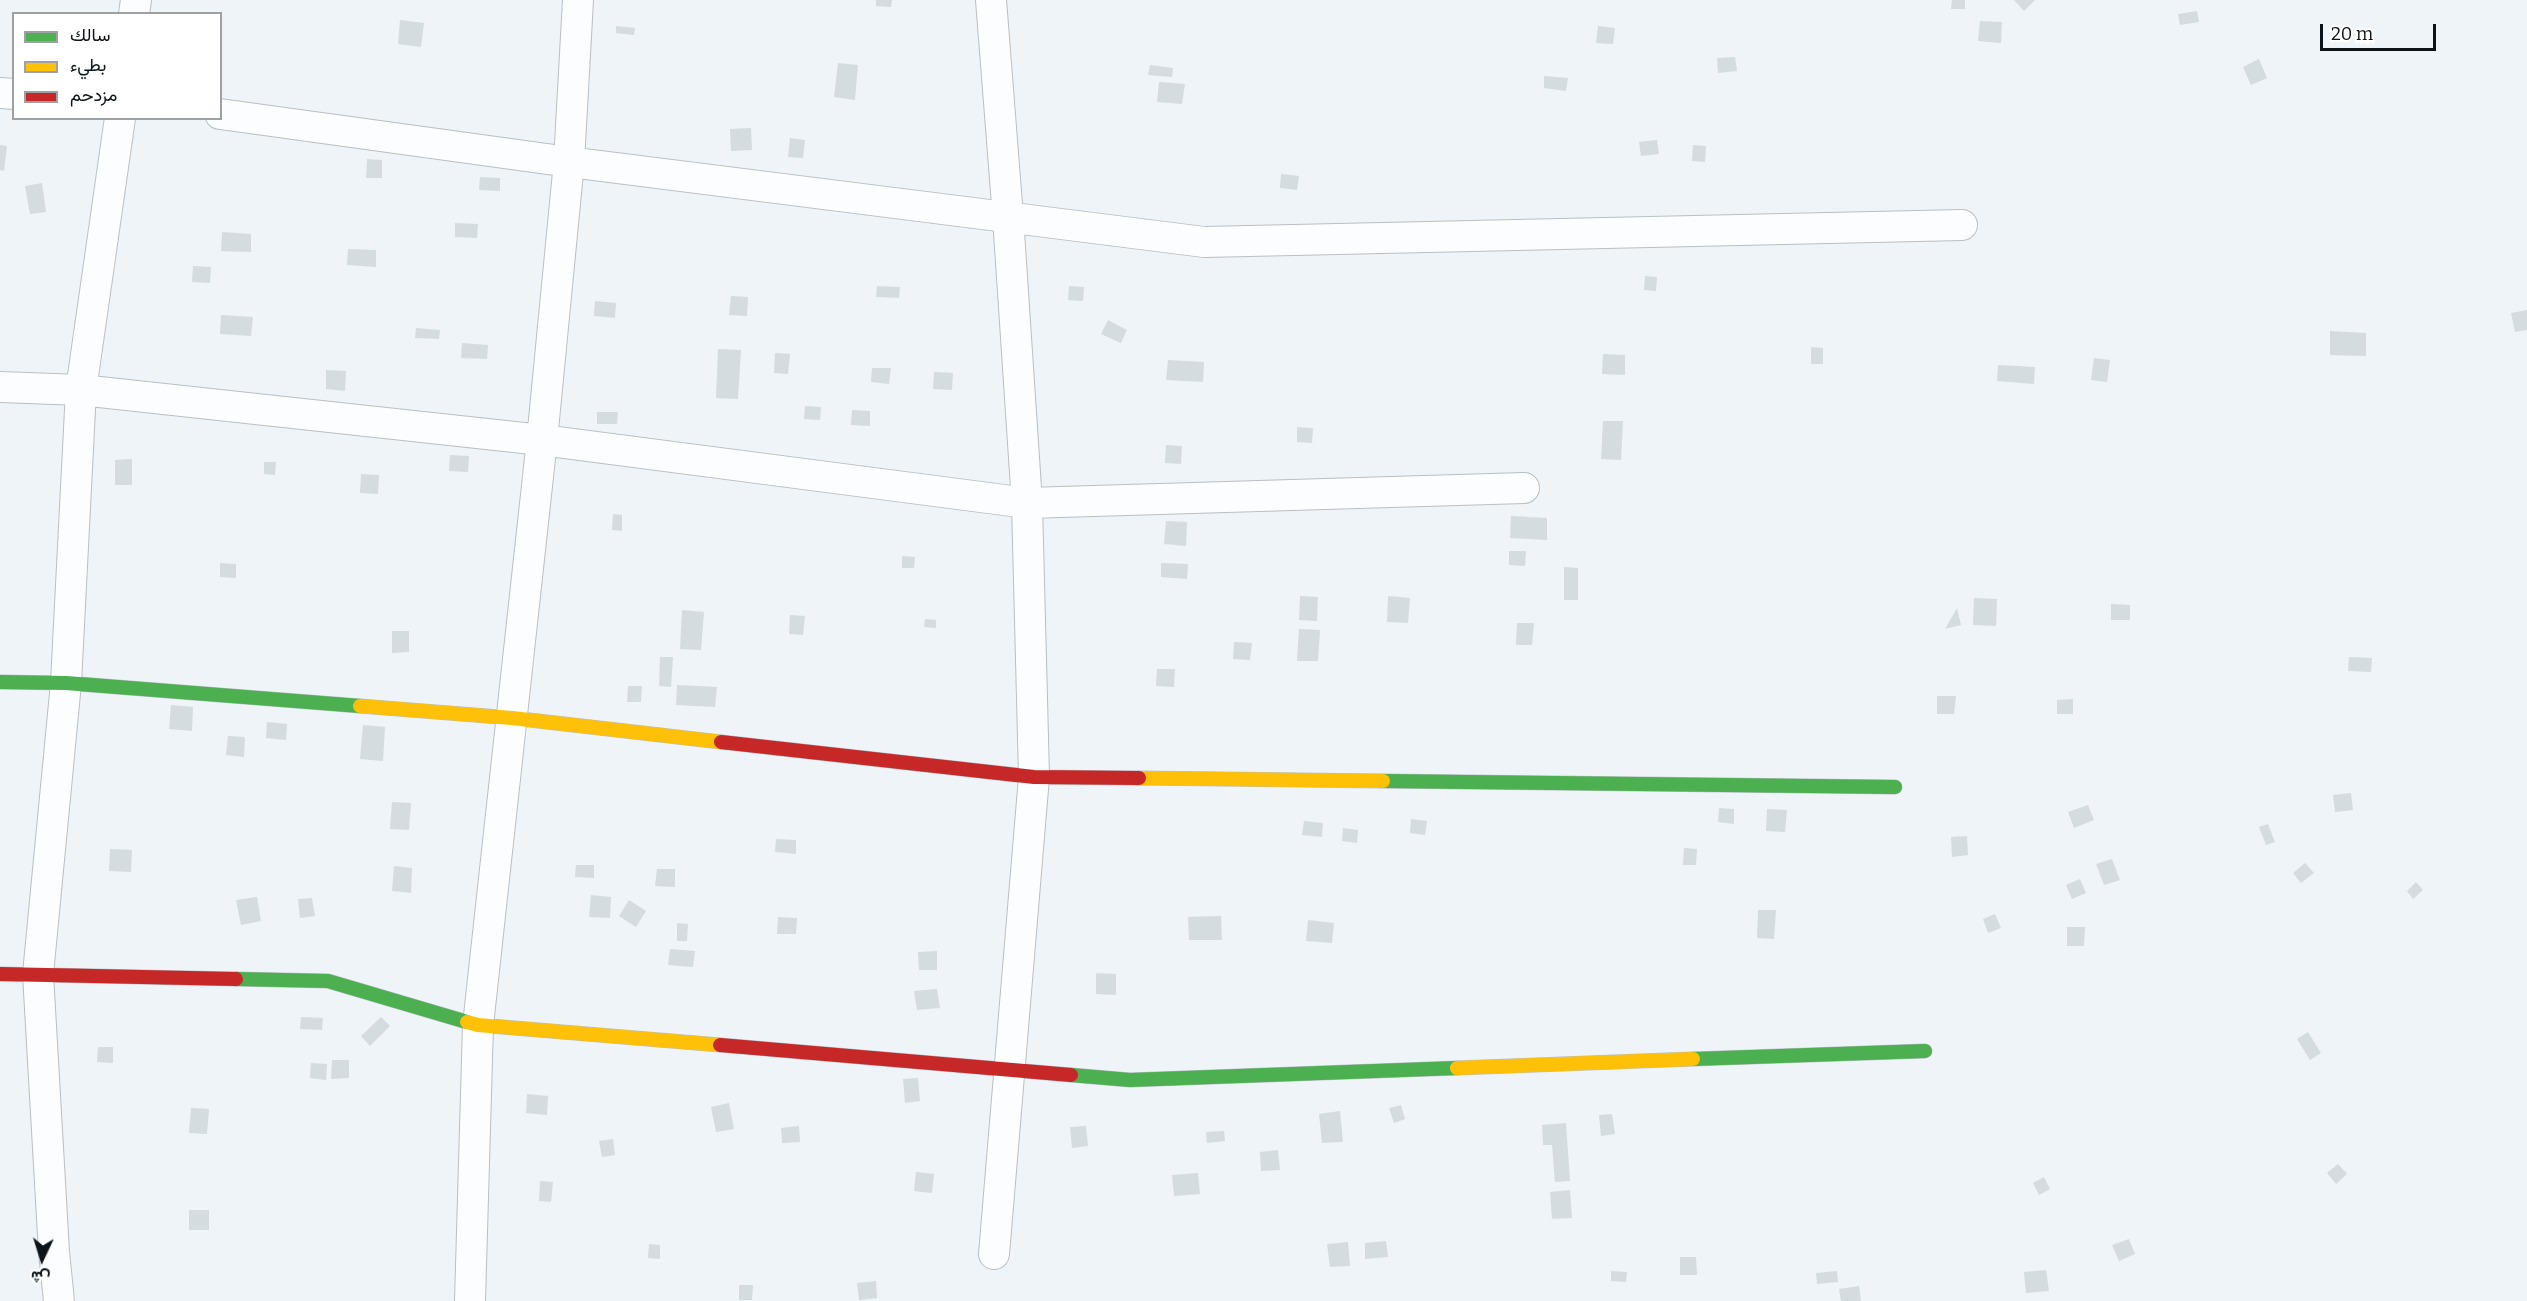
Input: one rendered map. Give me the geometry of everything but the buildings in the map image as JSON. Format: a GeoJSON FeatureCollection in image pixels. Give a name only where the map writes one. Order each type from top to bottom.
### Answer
{"type":"FeatureCollection","features":[{"type":"Feature","properties":{"kind":"street"},"geometry":{"type":"LineString","coordinates":[[470,1301],[478,1025],[542,440],[569,162],[578,0]]}},
{"type":"Feature","properties":{"kind":"street"},"geometry":{"type":"LineString","coordinates":[[991,0],[1027,503],[1035,777],[994,1254]]}},
{"type":"Feature","properties":{"kind":"street"},"geometry":{"type":"LineString","coordinates":[[222,114],[569,162],[1204,242],[1962,225]]}},
{"type":"Feature","properties":{"kind":"street"},"geometry":{"type":"LineString","coordinates":[[59,1301],[54,1252],[38,974],[66,683],[81,390],[120,120]]}},
{"type":"Feature","properties":{"kind":"street"},"geometry":{"type":"LineString","coordinates":[[0,387],[81,390],[542,440],[1027,503],[1524,488]]}},
{"type":"Feature","properties":{"kind":"street"},"geometry":{"type":"LineString","coordinates":[[0,682],[66,683],[512,718],[1035,777],[1894,787]]}},
{"type":"Feature","properties":{"kind":"street"},"geometry":{"type":"LineString","coordinates":[[0,974],[328,981],[478,1025],[1130,1080],[1925,1051]]}},
{"type":"Feature","properties":{"kind":"traffic: fast"},"geometry":{"type":"LineString","coordinates":[[0,682],[66,683],[360,706]]}},
{"type":"Feature","properties":{"kind":"traffic: fast"},"geometry":{"type":"LineString","coordinates":[[1383,781],[1895,787]]}},
{"type":"Feature","properties":{"kind":"traffic: fast"},"geometry":{"type":"LineString","coordinates":[[236,979],[328,981],[467,1022]]}},
{"type":"Feature","properties":{"kind":"traffic: fast"},"geometry":{"type":"LineString","coordinates":[[1693,1059],[1925,1051]]}},
{"type":"Feature","properties":{"kind":"traffic: fast"},"geometry":{"type":"LineString","coordinates":[[1071,1075],[1130,1080],[1457,1068]]}},
{"type":"Feature","properties":{"kind":"traffic: slow"},"geometry":{"type":"LineString","coordinates":[[360,706],[512,718],[721,742]]}},
{"type":"Feature","properties":{"kind":"traffic: slow"},"geometry":{"type":"LineString","coordinates":[[1139,778],[1383,781]]}},
{"type":"Feature","properties":{"kind":"traffic: slow"},"geometry":{"type":"LineString","coordinates":[[467,1022],[478,1025],[720,1045]]}},
{"type":"Feature","properties":{"kind":"traffic: slow"},"geometry":{"type":"LineString","coordinates":[[1457,1068],[1693,1059]]}},
{"type":"Feature","properties":{"kind":"traffic: jam"},"geometry":{"type":"LineString","coordinates":[[721,742],[1034,777],[1139,778]]}},
{"type":"Feature","properties":{"kind":"traffic: jam"},"geometry":{"type":"LineString","coordinates":[[0,974],[236,979]]}},
{"type":"Feature","properties":{"kind":"traffic: jam"},"geometry":{"type":"LineString","coordinates":[[720,1045],[1071,1075]]}}]}
